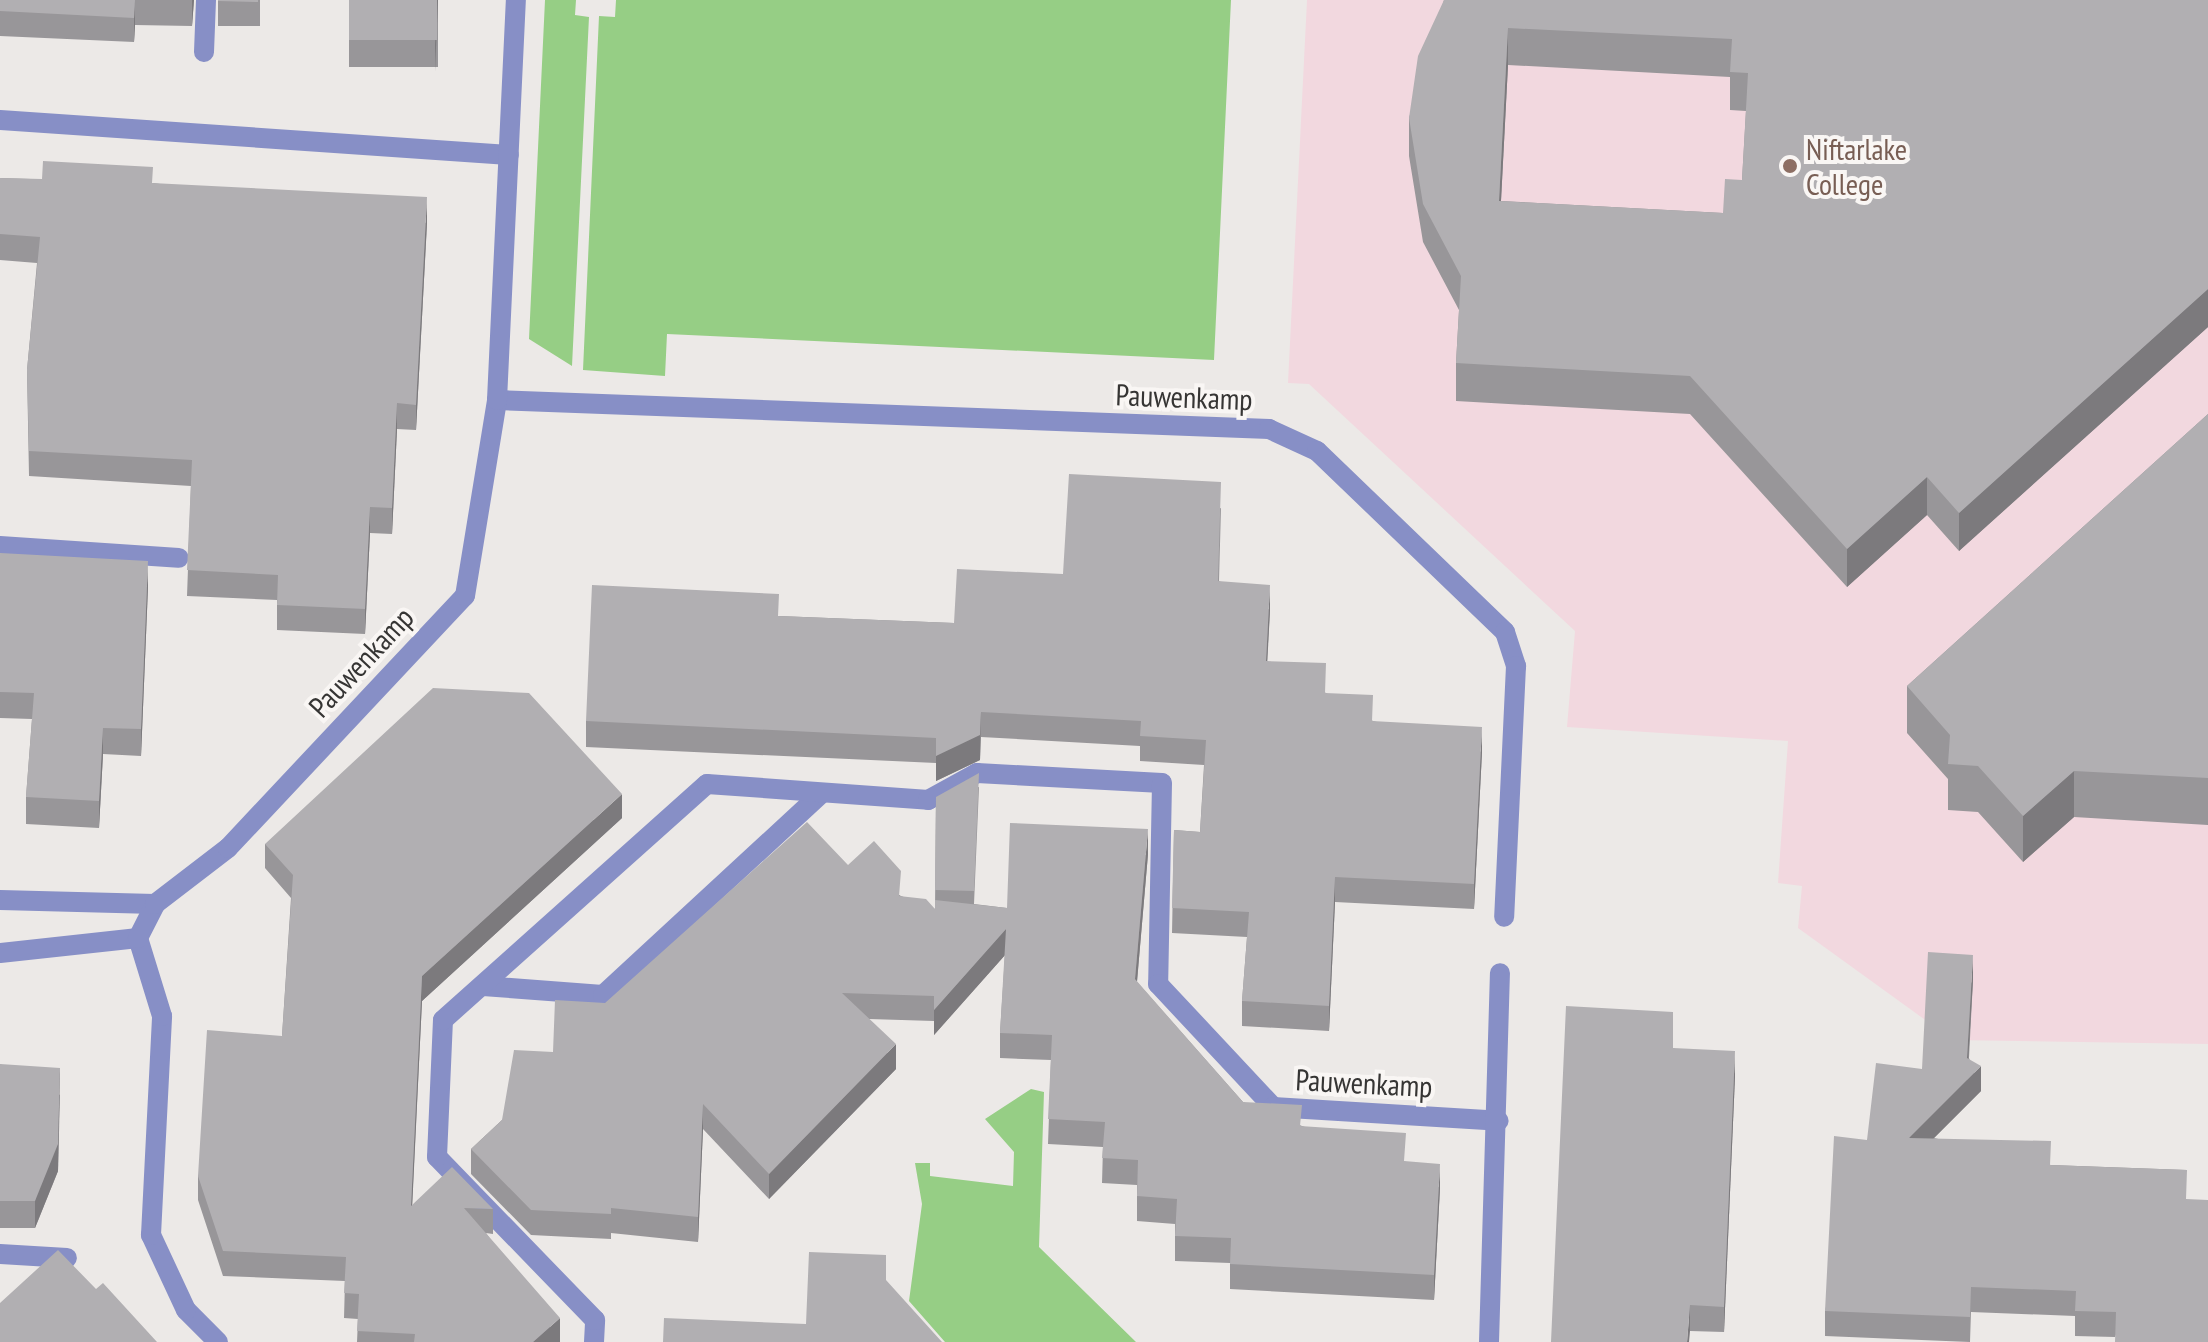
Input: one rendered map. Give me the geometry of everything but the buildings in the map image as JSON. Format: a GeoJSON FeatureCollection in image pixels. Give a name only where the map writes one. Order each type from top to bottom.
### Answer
{"type":"FeatureCollection","features":[{"type":"Feature","properties":{"kind":"street"},"geometry":{"type":"LineString","coordinates":[[204,52],[206,0]]}},
{"type":"Feature","properties":{"kind":"street","name":"Pauwenkamp"},"geometry":{"type":"LineString","coordinates":[[138,938],[155,904],[228,848],[465,596],[497,400],[516,0]]}},
{"type":"Feature","properties":{"kind":"street"},"geometry":{"type":"LineString","coordinates":[[0,120],[509,155]]}},
{"type":"Feature","properties":{"kind":"street","name":"Pauwenkamp"},"geometry":{"type":"LineString","coordinates":[[497,400],[1269,429],[1317,451],[1505,632],[1516,666],[1504,917]]}},
{"type":"Feature","properties":{"kind":"street"},"geometry":{"type":"LineString","coordinates":[[0,546],[179,558]]}},
{"type":"Feature","properties":{"kind":"street","name":"Pauwenkamp"},"geometry":{"type":"LineString","coordinates":[[594,1342],[595,1320],[437,1157],[443,1020],[707,784],[820,795],[928,800],[977,773],[1162,783],[1158,984],[1273,1107],[1499,1121]]}},
{"type":"Feature","properties":{"kind":"street"},"geometry":{"type":"LineString","coordinates":[[483,986],[603,995],[820,795]]}},
{"type":"Feature","properties":{"kind":"street"},"geometry":{"type":"LineString","coordinates":[[0,900],[155,904]]}},
{"type":"Feature","properties":{"kind":"street"},"geometry":{"type":"LineString","coordinates":[[0,953],[138,938],[162,1016],[151,1235],[186,1310],[218,1342]]}},
{"type":"Feature","properties":{"kind":"street"},"geometry":{"type":"LineString","coordinates":[[1489,1342],[1499,1121],[1500,973]]}},
{"type":"Feature","properties":{"kind":"street"},"geometry":{"type":"LineString","coordinates":[[0,1254],[67,1258]]}},
{"type":"Feature","properties":{"kind":"shaded area"},"geometry":{"type":"Polygon","coordinates":[[[1307,0],[2208,0],[2208,1044],[1953,1040],[1798,928],[1802,886],[1778,883],[1788,741],[1567,727],[1575,631],[1309,384],[1288,383],[1307,0]]]}},
{"type":"Feature","properties":{"kind":"green space"},"geometry":{"type":"Polygon","coordinates":[[[545,0],[576,0],[575,15],[589,17],[572,366],[529,339],[545,0]]]}},
{"type":"Feature","properties":{"kind":"green space"},"geometry":{"type":"Polygon","coordinates":[[[616,0],[1231,0],[1214,360],[667,334],[665,376],[583,370],[599,16],[615,17],[616,0]]]}},
{"type":"Feature","properties":{"kind":"green space"},"geometry":{"type":"Polygon","coordinates":[[[1031,1089],[1044,1092],[1039,1247],[1136,1342],[945,1342],[909,1301],[922,1204],[915,1163],[930,1163],[930,1176],[1013,1186],[1014,1152],[985,1119],[1031,1089]]]}},
{"type":"Feature","properties":{"kind":"place","name":"Niftarlake College"},"geometry":{"type":"Point","coordinates":[1790,166]}}]}
